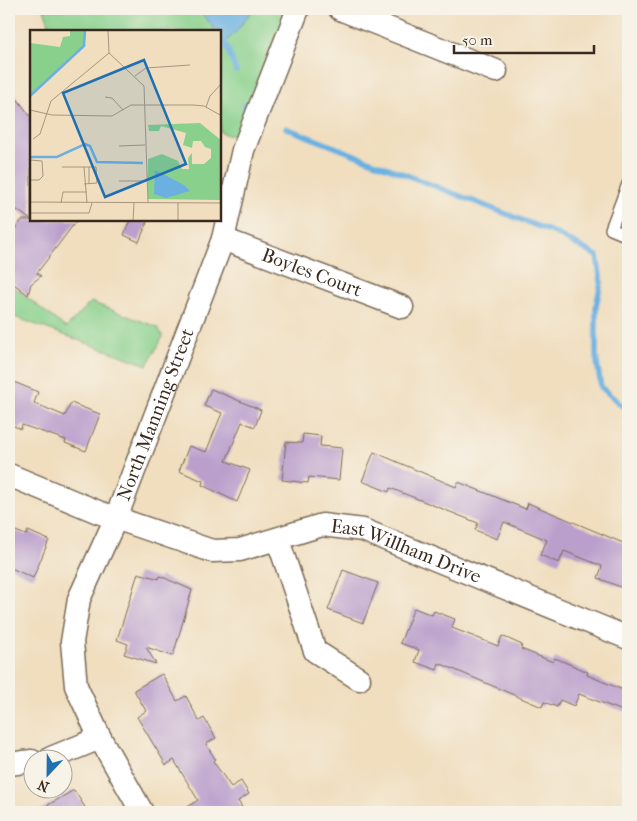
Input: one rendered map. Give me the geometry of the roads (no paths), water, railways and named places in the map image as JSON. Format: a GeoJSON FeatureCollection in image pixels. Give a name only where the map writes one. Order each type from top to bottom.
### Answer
{"type":"FeatureCollection","features":[{"type":"Feature","properties":{"kind":"street","name":"North Manning Street"},"geometry":{"type":"LineString","coordinates":[[142,812],[100,738],[76,686],[72,642],[79,599],[116,518],[223,239],[243,150],[298,9]]}},
{"type":"Feature","properties":{"kind":"street"},"geometry":{"type":"LineString","coordinates":[[340,9],[496,71]]}},
{"type":"Feature","properties":{"kind":"street","name":"Boyles Court"},"geometry":{"type":"LineString","coordinates":[[223,239],[402,307]]}},
{"type":"Feature","properties":{"kind":"street","name":"East Willham Drive"},"geometry":{"type":"LineString","coordinates":[[9,475],[116,518],[212,551],[240,550],[278,540],[322,525],[363,530],[628,638]]}},
{"type":"Feature","properties":{"kind":"street"},"geometry":{"type":"LineString","coordinates":[[278,540],[315,650],[359,679]]}},
{"type":"Feature","properties":{"kind":"street"},"geometry":{"type":"LineString","coordinates":[[72,749],[100,738]]}},
{"type":"Feature","properties":{"kind":"street"},"geometry":{"type":"LineString","coordinates":[[9,764],[22,762]]}},
{"type":"Feature","properties":{"kind":"lane"},"geometry":{"type":"LineString","coordinates":[[628,184],[611,229],[628,236]]}},
{"type":"Feature","properties":{"kind":"water"},"geometry":{"type":"Polygon","coordinates":[[[198,9],[253,9],[236,32],[225,42],[221,37],[221,30],[215,30],[198,9]]]}},
{"type":"Feature","properties":{"kind":"waterway"},"geometry":{"type":"LineString","coordinates":[[225,42],[236,71]]}},
{"type":"Feature","properties":{"kind":"waterway"},"geometry":{"type":"LineString","coordinates":[[244,105],[249,113]]}},
{"type":"Feature","properties":{"kind":"waterway"},"geometry":{"type":"LineString","coordinates":[[286,128],[555,233],[597,256],[601,282],[596,306],[596,356],[601,387],[628,411]]}}]}
